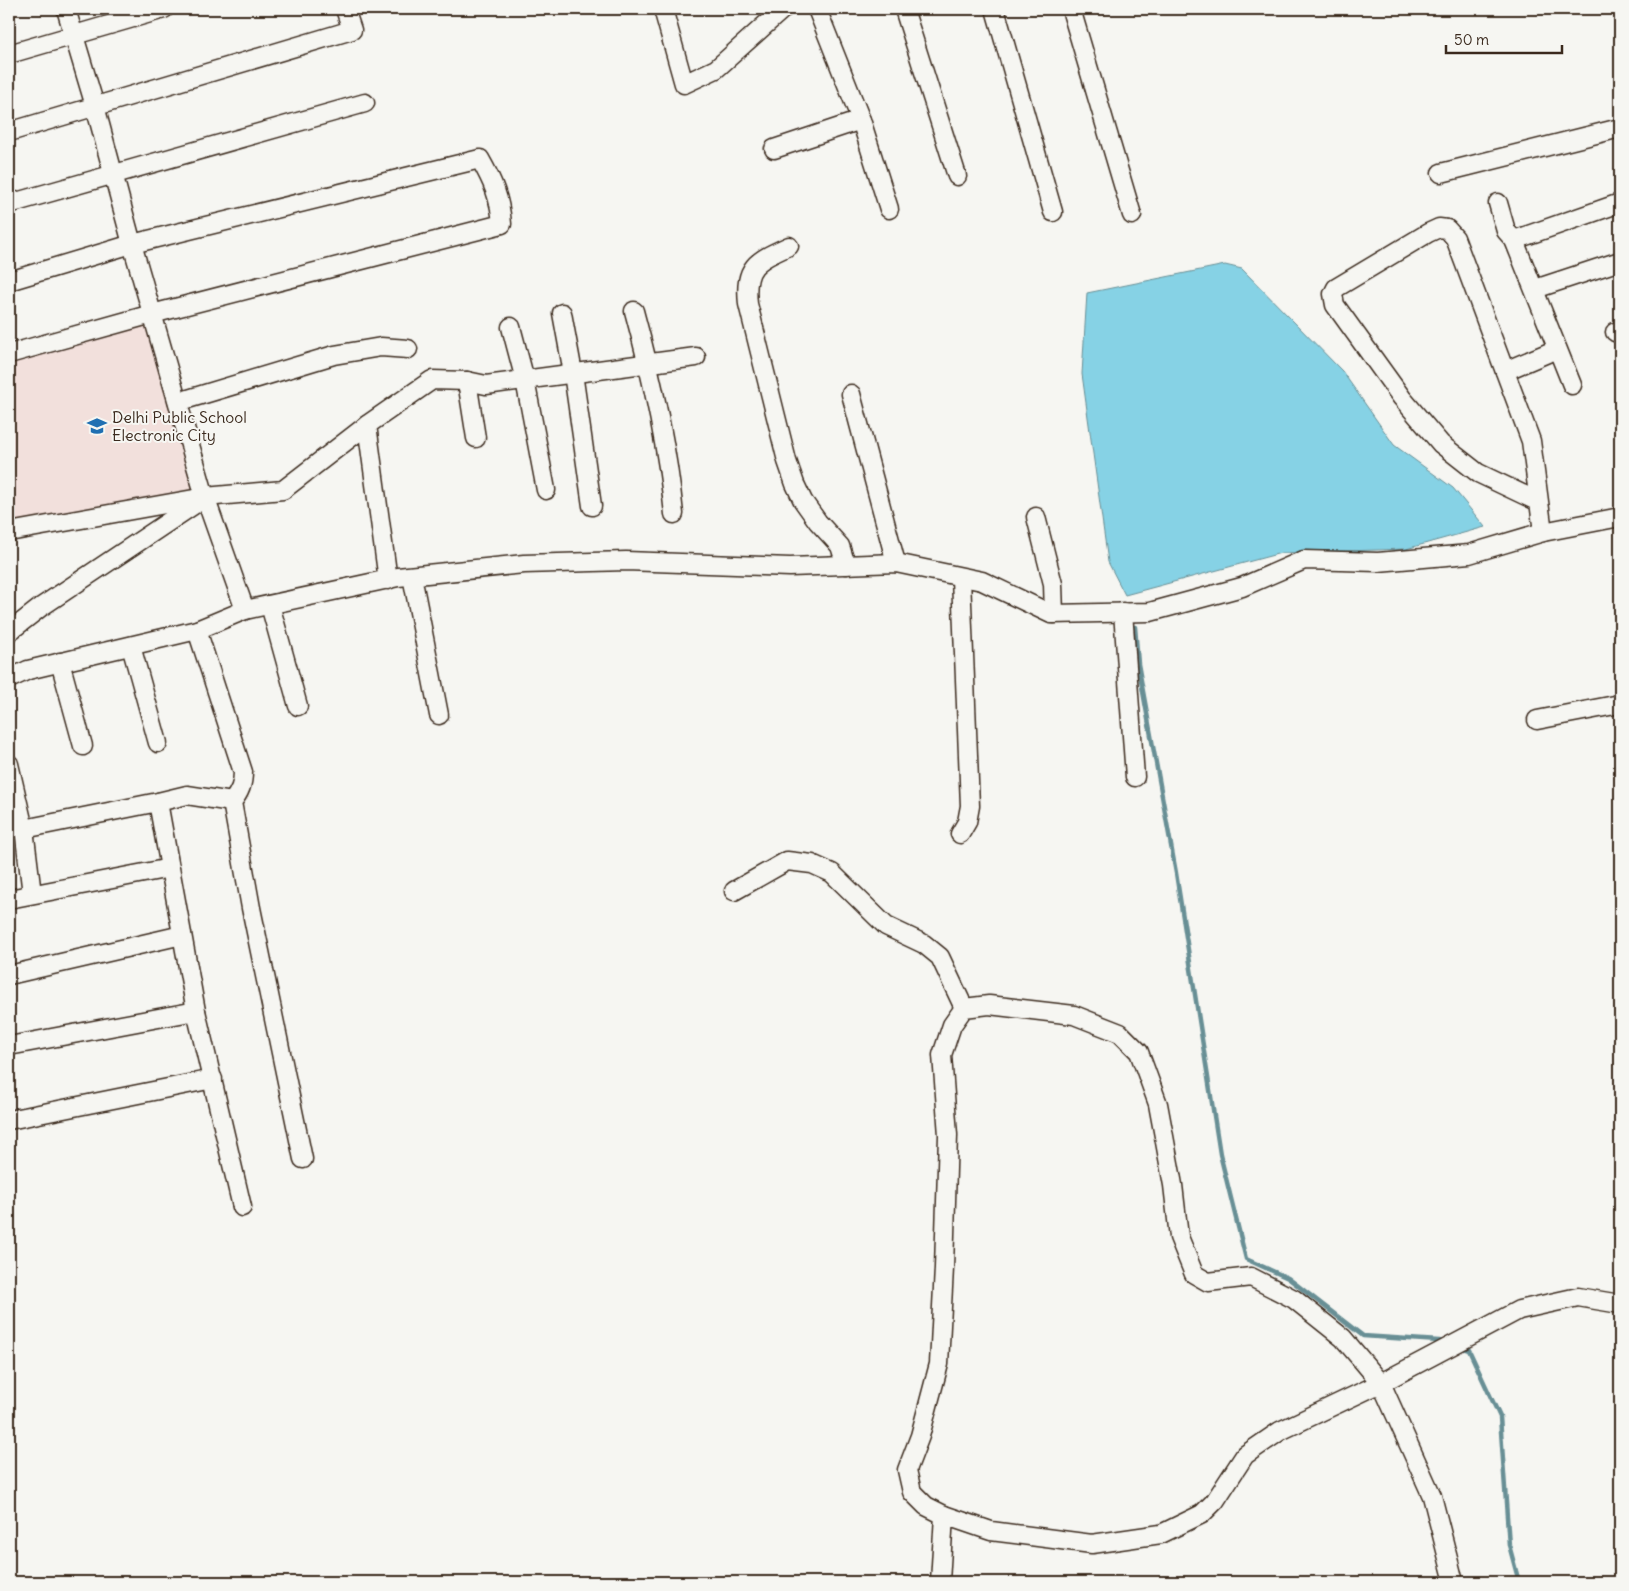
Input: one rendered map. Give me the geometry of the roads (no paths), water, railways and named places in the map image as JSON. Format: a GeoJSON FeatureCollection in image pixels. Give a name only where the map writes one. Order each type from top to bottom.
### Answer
{"type":"FeatureCollection","features":[{"type":"Feature","properties":{"kind":"street"},"geometry":{"type":"LineString","coordinates":[[66,9],[205,497],[245,610]]}},
{"type":"Feature","properties":{"kind":"street"},"geometry":{"type":"LineString","coordinates":[[9,54],[164,9]]}},
{"type":"Feature","properties":{"kind":"street"},"geometry":{"type":"LineString","coordinates":[[9,132],[352,30],[345,9]]}},
{"type":"Feature","properties":{"kind":"street"},"geometry":{"type":"LineString","coordinates":[[663,9],[684,84],[716,69],[783,9]]}},
{"type":"Feature","properties":{"kind":"street"},"geometry":{"type":"LineString","coordinates":[[817,9],[861,120],[890,209]]}},
{"type":"Feature","properties":{"kind":"street"},"geometry":{"type":"LineString","coordinates":[[904,9],[957,176]]}},
{"type":"Feature","properties":{"kind":"street"},"geometry":{"type":"LineString","coordinates":[[995,9],[1053,212]]}},
{"type":"Feature","properties":{"kind":"street"},"geometry":{"type":"LineString","coordinates":[[1071,9],[1132,215]]}},
{"type":"Feature","properties":{"kind":"street"},"geometry":{"type":"LineString","coordinates":[[9,204],[365,103]]}},
{"type":"Feature","properties":{"kind":"street"},"geometry":{"type":"LineString","coordinates":[[774,149],[861,120]]}},
{"type":"Feature","properties":{"kind":"street"},"geometry":{"type":"LineString","coordinates":[[1441,173],[1620,128]]}},
{"type":"Feature","properties":{"kind":"street"},"geometry":{"type":"LineString","coordinates":[[9,280],[132,244],[480,159],[492,179],[500,202],[502,224],[152,314],[9,354]]}},
{"type":"Feature","properties":{"kind":"street"},"geometry":{"type":"LineString","coordinates":[[1498,203],[1506,231],[1514,240],[1572,385]]}},
{"type":"Feature","properties":{"kind":"street"},"geometry":{"type":"LineString","coordinates":[[1514,240],[1620,203]]}},
{"type":"Feature","properties":{"kind":"street"},"geometry":{"type":"LineString","coordinates":[[1540,502],[1478,472],[1441,444],[1402,398],[1335,305],[1333,294],[1336,288],[1439,228],[1447,229],[1455,238],[1531,441],[1540,502],[1543,532]]}},
{"type":"Feature","properties":{"kind":"street"},"geometry":{"type":"LineString","coordinates":[[789,246],[766,256],[753,267],[746,287],[748,304],[787,461],[795,484],[814,516],[840,546],[846,565]]}},
{"type":"Feature","properties":{"kind":"street"},"geometry":{"type":"LineString","coordinates":[[1535,290],[1620,260]]}},
{"type":"Feature","properties":{"kind":"street"},"geometry":{"type":"LineString","coordinates":[[634,311],[648,363],[670,473],[674,514]]}},
{"type":"Feature","properties":{"kind":"street"},"geometry":{"type":"LineString","coordinates":[[562,313],[573,374],[592,506]]}},
{"type":"Feature","properties":{"kind":"street"},"geometry":{"type":"LineString","coordinates":[[511,326],[525,380],[546,490]]}},
{"type":"Feature","properties":{"kind":"street"},"geometry":{"type":"LineString","coordinates":[[178,402],[334,355],[381,347],[408,349]]}},
{"type":"Feature","properties":{"kind":"street"},"geometry":{"type":"LineString","coordinates":[[1506,370],[1557,350]]}},
{"type":"Feature","properties":{"kind":"street"},"geometry":{"type":"LineString","coordinates":[[9,532],[205,497],[283,490],[367,425],[432,380],[467,381],[486,385],[696,357]]}},
{"type":"Feature","properties":{"kind":"street"},"geometry":{"type":"LineString","coordinates":[[467,381],[476,438]]}},
{"type":"Feature","properties":{"kind":"street"},"geometry":{"type":"LineString","coordinates":[[851,394],[896,563]]}},
{"type":"Feature","properties":{"kind":"street"},"geometry":{"type":"LineString","coordinates":[[367,425],[388,580]]}},
{"type":"Feature","properties":{"kind":"street"},"geometry":{"type":"LineString","coordinates":[[9,632],[41,607],[205,497]]}},
{"type":"Feature","properties":{"kind":"street"},"geometry":{"type":"LineString","coordinates":[[1036,517],[1053,584],[1054,614]]}},
{"type":"Feature","properties":{"kind":"street"},"geometry":{"type":"LineString","coordinates":[[9,679],[28,670],[197,630],[245,610],[412,576],[524,564],[626,561],[790,567],[896,563],[982,582],[1051,614],[1150,612],[1242,587],[1304,560],[1378,562],[1469,554],[1543,532],[1620,517]]}},
{"type":"Feature","properties":{"kind":"street"},"geometry":{"type":"LineString","coordinates":[[412,576],[439,715]]}},
{"type":"Feature","properties":{"kind":"street"},"geometry":{"type":"LineString","coordinates":[[960,834],[967,822],[970,806],[961,578]]}},
{"type":"Feature","properties":{"kind":"street"},"geometry":{"type":"LineString","coordinates":[[270,605],[298,706]]}},
{"type":"Feature","properties":{"kind":"street"},"geometry":{"type":"LineString","coordinates":[[1123,612],[1135,776]]}},
{"type":"Feature","properties":{"kind":"street"},"geometry":{"type":"LineString","coordinates":[[197,630],[243,772],[240,792],[232,802],[253,917],[303,1159]]}},
{"type":"Feature","properties":{"kind":"street"},"geometry":{"type":"LineString","coordinates":[[131,646],[158,743]]}},
{"type":"Feature","properties":{"kind":"street"},"geometry":{"type":"LineString","coordinates":[[60,662],[83,746]]}},
{"type":"Feature","properties":{"kind":"street"},"geometry":{"type":"LineString","coordinates":[[1537,720],[1620,704]]}},
{"type":"Feature","properties":{"kind":"street"},"geometry":{"type":"LineString","coordinates":[[9,764],[24,828],[32,894]]}},
{"type":"Feature","properties":{"kind":"street"},"geometry":{"type":"LineString","coordinates":[[24,828],[187,795],[232,802]]}},
{"type":"Feature","properties":{"kind":"street"},"geometry":{"type":"LineString","coordinates":[[158,802],[196,1011],[242,1207]]}},
{"type":"Feature","properties":{"kind":"street"},"geometry":{"type":"LineString","coordinates":[[734,891],[787,862],[812,864],[832,873],[886,926],[924,944],[940,957],[964,1008]]}},
{"type":"Feature","properties":{"kind":"street"},"geometry":{"type":"LineString","coordinates":[[9,899],[170,868]]}},
{"type":"Feature","properties":{"kind":"street"},"geometry":{"type":"LineString","coordinates":[[9,975],[182,935]]}},
{"type":"Feature","properties":{"kind":"street"},"geometry":{"type":"LineString","coordinates":[[1454,1582],[1432,1496],[1381,1383],[1343,1338],[1294,1299],[1251,1277],[1208,1282],[1194,1274],[1179,1237],[1173,1185],[1158,1104],[1139,1052],[1120,1033],[1074,1016],[989,1005],[964,1008],[952,1025],[942,1055],[948,1135],[939,1364],[920,1436],[906,1470],[912,1492],[926,1506],[944,1515],[991,1531],[1092,1544],[1162,1534],[1202,1514],[1215,1501],[1245,1455],[1280,1431],[1381,1383],[1519,1310],[1578,1296],[1620,1304]]}},
{"type":"Feature","properties":{"kind":"street"},"geometry":{"type":"LineString","coordinates":[[9,1046],[196,1011]]}},
{"type":"Feature","properties":{"kind":"street"},"geometry":{"type":"LineString","coordinates":[[9,1120],[213,1079]]}},
{"type":"Feature","properties":{"kind":"street"},"geometry":{"type":"LineString","coordinates":[[940,1582],[944,1515]]}},
{"type":"Feature","properties":{"kind":"water"},"geometry":{"type":"Polygon","coordinates":[[[1225,265],[1242,269],[1342,371],[1394,445],[1453,488],[1485,527],[1406,549],[1281,553],[1125,595],[1108,562],[1082,374],[1087,293],[1225,265]]]}},
{"type":"Feature","properties":{"kind":"waterway"},"geometry":{"type":"LineString","coordinates":[[1135,627],[1138,664],[1176,873],[1220,1154],[1246,1259],[1288,1278],[1363,1336],[1445,1343]]}},
{"type":"Feature","properties":{"kind":"waterway"},"geometry":{"type":"LineString","coordinates":[[1460,1347],[1469,1350],[1500,1417],[1509,1545],[1519,1582]]}},
{"type":"Feature","properties":{"kind":"place","name":"Delhi Public School Electronic City"},"geometry":{"type":"Point","coordinates":[97,426]}}]}
